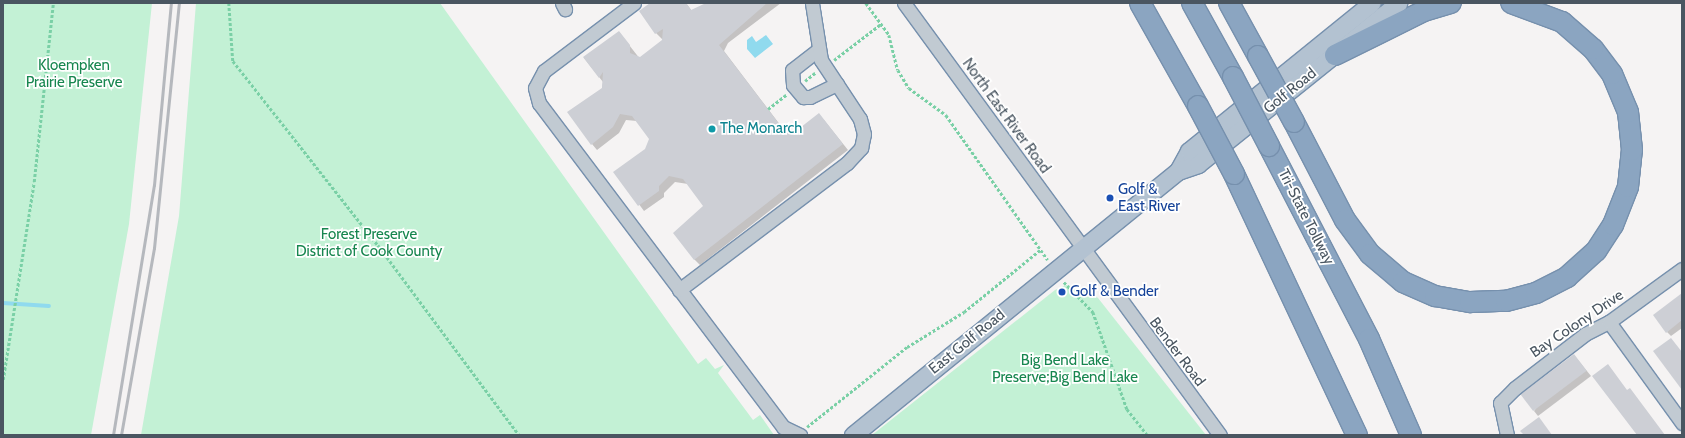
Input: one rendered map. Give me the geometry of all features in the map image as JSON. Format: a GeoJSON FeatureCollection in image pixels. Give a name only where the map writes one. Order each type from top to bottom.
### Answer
{"type":"FeatureCollection","features":[{"type":"Feature","properties":{"kind":"highway"},"geometry":{"type":"LineString","coordinates":[[1140,3],[1198,106],[1234,174],[1357,435]]}},
{"type":"Feature","properties":{"kind":"highway","name":"Tri-State Tollway"},"geometry":{"type":"LineString","coordinates":[[1192,3],[1233,77],[1368,339],[1410,435]]}},
{"type":"Feature","properties":{"kind":"highway"},"geometry":{"type":"LineString","coordinates":[[1229,3],[1346,220],[1370,254],[1403,282],[1435,296],[1470,302],[1506,301],[1536,293],[1567,277],[1596,251],[1613,225],[1628,187],[1632,150],[1628,112],[1612,74],[1593,48],[1562,22],[1511,3]]}},
{"type":"Feature","properties":{"kind":"highway"},"geometry":{"type":"LineString","coordinates":[[1335,55],[1424,10],[1451,3]]}},
{"type":"Feature","properties":{"kind":"main road","name":"Golf Road"},"geometry":{"type":"LineString","coordinates":[[1178,171],[1189,151],[1372,3]]}},
{"type":"Feature","properties":{"kind":"main road","name":"Golf Road"},"geometry":{"type":"LineString","coordinates":[[1080,249],[1178,171],[1198,164],[1398,3]]}},
{"type":"Feature","properties":{"kind":"main road","name":"East Golf Road"},"geometry":{"type":"LineString","coordinates":[[853,435],[1080,249]]}},
{"type":"Feature","properties":{"kind":"street"},"geometry":{"type":"LineString","coordinates":[[634,3],[544,71],[535,88],[539,103],[784,431],[804,430]]}},
{"type":"Feature","properties":{"kind":"street"},"geometry":{"type":"LineString","coordinates":[[678,290],[847,163],[861,148],[864,134],[860,119],[821,60],[818,49],[812,3]]}},
{"type":"Feature","properties":{"kind":"street","name":"North East River Road"},"geometry":{"type":"LineString","coordinates":[[904,3],[1080,249]]}},
{"type":"Feature","properties":{"kind":"street"},"geometry":{"type":"LineString","coordinates":[[818,49],[792,70],[793,86],[803,97],[810,97],[837,84]]}},
{"type":"Feature","properties":{"kind":"street","name":"Bender Road"},"geometry":{"type":"LineString","coordinates":[[1080,249],[1220,435]]}},
{"type":"Feature","properties":{"kind":"street","name":"Bay Colony Drive"},"geometry":{"type":"LineString","coordinates":[[1507,435],[1500,403],[1585,334],[1609,322],[1682,269]]}},
{"type":"Feature","properties":{"kind":"street"},"geometry":{"type":"LineString","coordinates":[[1609,322],[1682,422]]}},
{"type":"Feature","properties":{"kind":"path"},"geometry":{"type":"LineString","coordinates":[[3,380],[34,182],[53,3]]}},
{"type":"Feature","properties":{"kind":"path"},"geometry":{"type":"LineString","coordinates":[[229,3],[232,61],[378,245],[519,435]]}},
{"type":"Feature","properties":{"kind":"path"},"geometry":{"type":"LineString","coordinates":[[804,430],[907,347],[964,312],[1040,250],[946,115],[910,88],[898,70],[889,36],[866,3]]}},
{"type":"Feature","properties":{"kind":"path"},"geometry":{"type":"LineString","coordinates":[[1066,285],[1093,312],[1127,409],[1147,435]]}},
{"type":"Feature","properties":{"kind":"green space","name":"Kloempken Prairie Preserve"},"geometry":{"type":"Polygon","coordinates":[[[3,3],[152,3],[129,224],[91,435],[3,435],[3,3]]]}},
{"type":"Feature","properties":{"kind":"green space","name":"Forest Preserve District of Cook County"},"geometry":{"type":"Polygon","coordinates":[[[196,3],[440,3],[698,364],[706,358],[715,369],[724,365],[718,373],[753,420],[760,415],[774,435],[141,435],[179,216],[196,3]]]}},
{"type":"Feature","properties":{"kind":"green space","name":"Big Bend Lake Preserve;Big Bend Lake"},"geometry":{"type":"Polygon","coordinates":[[[1066,285],[1087,289],[1098,298],[1206,435],[872,435],[1055,290],[1066,285]]]}},
{"type":"Feature","properties":{"kind":"water"},"geometry":{"type":"Polygon","coordinates":[[[766,35],[773,44],[755,58],[747,49],[747,40],[752,36],[756,42],[766,35]]]}},
{"type":"Feature","properties":{"kind":"building","name":"The Monarch"},"geometry":{"type":"Polygon","coordinates":[[[650,3],[686,3],[691,10],[706,3],[767,3],[719,45],[786,133],[796,131],[819,113],[843,144],[694,260],[673,233],[703,206],[683,179],[669,176],[659,186],[659,191],[638,206],[613,172],[645,149],[649,139],[632,116],[620,114],[613,127],[591,145],[567,112],[602,88],[603,72],[599,78],[583,57],[619,31],[630,45],[630,53],[640,57],[662,40],[663,29],[655,34],[639,11],[650,3]]]}},
{"type":"Feature","properties":{"kind":"building"},"geometry":{"type":"Polygon","coordinates":[[[1682,293],[1682,320],[1666,333],[1653,315],[1682,293]]]}},
{"type":"Feature","properties":{"kind":"building"},"geometry":{"type":"Polygon","coordinates":[[[1671,338],[1682,352],[1682,390],[1653,351],[1671,338]]]}},
{"type":"Feature","properties":{"kind":"building"},"geometry":{"type":"Polygon","coordinates":[[[1574,354],[1587,371],[1533,411],[1520,394],[1574,354]]]}},
{"type":"Feature","properties":{"kind":"building"},"geometry":{"type":"Polygon","coordinates":[[[1608,364],[1627,390],[1630,388],[1665,435],[1637,435],[1592,376],[1608,364]]]}},
{"type":"Feature","properties":{"kind":"building"},"geometry":{"type":"Polygon","coordinates":[[[1539,417],[1552,435],[1524,435],[1520,431],[1539,417]]]}},
{"type":"Feature","properties":{"kind":"waterway"},"geometry":{"type":"LineString","coordinates":[[3,303],[49,306]]}},
{"type":"Feature","properties":{"kind":"railway"},"geometry":{"type":"LineString","coordinates":[[113,435],[154,185],[171,3]]}},
{"type":"Feature","properties":{"kind":"railway"},"geometry":{"type":"LineString","coordinates":[[121,435],[154,248],[179,3]]}},
{"type":"Feature","properties":{"kind":"place","name":"The Monarch"},"geometry":{"type":"Point","coordinates":[712,129]}},
{"type":"Feature","properties":{"kind":"place","name":"Golf & East River"},"geometry":{"type":"Point","coordinates":[1110,198]}},
{"type":"Feature","properties":{"kind":"place","name":"Golf & Bender"},"geometry":{"type":"Point","coordinates":[1062,292]}}]}
